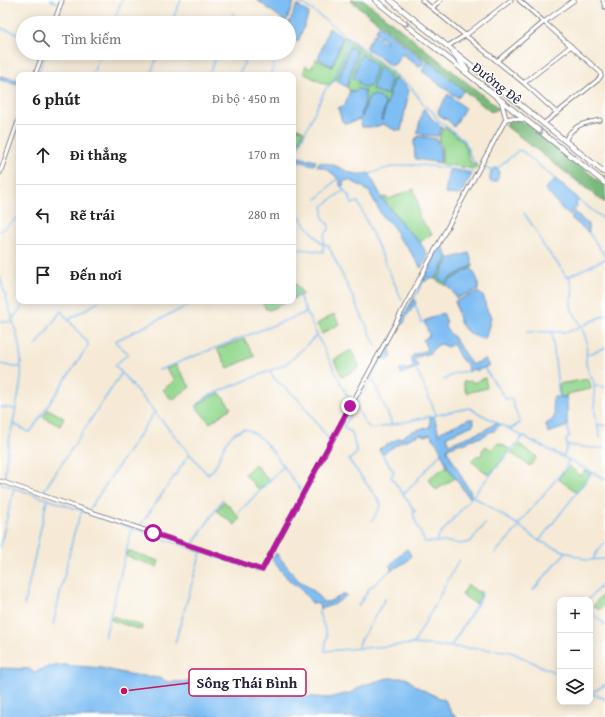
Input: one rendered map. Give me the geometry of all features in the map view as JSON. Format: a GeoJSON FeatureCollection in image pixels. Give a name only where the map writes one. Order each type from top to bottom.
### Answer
{"type":"FeatureCollection","features":[{"type":"Feature","properties":{"kind":"street"},"geometry":{"type":"LineString","coordinates":[[56,16],[62,0]]}},
{"type":"Feature","properties":{"kind":"street","name":"Đường Đê"},"geometry":{"type":"LineString","coordinates":[[375,0],[472,78],[501,99],[605,184]]}},
{"type":"Feature","properties":{"kind":"street","name":"Đường Đê"},"geometry":{"type":"LineString","coordinates":[[390,0],[605,173]]}},
{"type":"Feature","properties":{"kind":"street"},"geometry":{"type":"LineString","coordinates":[[422,0],[524,83],[557,113]]}},
{"type":"Feature","properties":{"kind":"street"},"geometry":{"type":"LineString","coordinates":[[432,8],[441,0]]}},
{"type":"Feature","properties":{"kind":"street"},"geometry":{"type":"LineString","coordinates":[[472,78],[448,46],[466,35],[511,0]]}},
{"type":"Feature","properties":{"kind":"street"},"geometry":{"type":"LineString","coordinates":[[520,0],[598,68],[601,76],[543,124]]}},
{"type":"Feature","properties":{"kind":"street"},"geometry":{"type":"LineString","coordinates":[[497,61],[544,22],[574,0]]}},
{"type":"Feature","properties":{"kind":"street"},"geometry":{"type":"LineString","coordinates":[[603,0],[605,6]]}},
{"type":"Feature","properties":{"kind":"street"},"geometry":{"type":"LineString","coordinates":[[524,83],[571,46]]}},
{"type":"Feature","properties":{"kind":"street"},"geometry":{"type":"LineString","coordinates":[[36,72],[40,60]]}},
{"type":"Feature","properties":{"kind":"street"},"geometry":{"type":"LineString","coordinates":[[0,481],[262,570],[506,119],[501,99]]}},
{"type":"Feature","properties":{"kind":"street"},"geometry":{"type":"LineString","coordinates":[[506,119],[512,118],[526,120]]}},
{"type":"Feature","properties":{"kind":"street"},"geometry":{"type":"LineString","coordinates":[[565,140],[568,134],[576,127],[600,120]]}},
{"type":"Feature","properties":{"kind":"street"},"geometry":{"type":"LineString","coordinates":[[0,172],[16,127]]}},
{"type":"Feature","properties":{"kind":"green space"},"geometry":{"type":"Polygon","coordinates":[[[350,0],[364,0],[498,109],[491,112],[350,0]]]}},
{"type":"Feature","properties":{"kind":"green space"},"geometry":{"type":"Polygon","coordinates":[[[344,36],[348,39],[335,78],[331,83],[327,85],[303,73],[306,66],[311,69],[316,59],[332,67],[344,36]]]}},
{"type":"Feature","properties":{"kind":"green space"},"geometry":{"type":"Polygon","coordinates":[[[350,41],[398,79],[393,80],[382,121],[385,103],[367,100],[361,117],[356,91],[350,91],[347,87],[357,53],[357,51],[350,47],[338,82],[336,80],[350,41]]]}},
{"type":"Feature","properties":{"kind":"green space"},"geometry":{"type":"Polygon","coordinates":[[[513,120],[528,124],[605,186],[605,203],[506,126],[507,123],[513,120]]]}},
{"type":"Feature","properties":{"kind":"green space"},"geometry":{"type":"Polygon","coordinates":[[[296,127],[304,131],[299,142],[296,140],[296,127]]]}},
{"type":"Feature","properties":{"kind":"green space"},"geometry":{"type":"Polygon","coordinates":[[[445,127],[464,142],[470,162],[477,166],[476,169],[442,164],[442,145],[439,143],[440,135],[445,127]]]}},
{"type":"Feature","properties":{"kind":"green space"},"geometry":{"type":"Polygon","coordinates":[[[414,189],[418,204],[419,217],[432,234],[420,242],[404,227],[382,198],[385,197],[389,199],[414,189]]]}},
{"type":"Feature","properties":{"kind":"green space"},"geometry":{"type":"Polygon","coordinates":[[[448,257],[449,259],[438,279],[445,283],[449,279],[473,265],[473,267],[449,281],[445,286],[435,279],[448,257]]]}},
{"type":"Feature","properties":{"kind":"green space"},"geometry":{"type":"Polygon","coordinates":[[[296,285],[303,294],[296,298],[296,285]]]}},
{"type":"Feature","properties":{"kind":"green space"},"geometry":{"type":"Polygon","coordinates":[[[264,304],[282,304],[270,310],[266,309],[264,304]]]}},
{"type":"Feature","properties":{"kind":"green space"},"geometry":{"type":"Polygon","coordinates":[[[334,314],[339,324],[322,334],[317,324],[334,314]]]}},
{"type":"Feature","properties":{"kind":"green space"},"geometry":{"type":"Polygon","coordinates":[[[244,339],[255,356],[228,368],[217,349],[244,339]]]}},
{"type":"Feature","properties":{"kind":"green space"},"geometry":{"type":"Polygon","coordinates":[[[351,350],[360,367],[342,377],[334,360],[351,350]]]}},
{"type":"Feature","properties":{"kind":"green space"},"geometry":{"type":"Polygon","coordinates":[[[176,365],[190,387],[172,400],[163,390],[175,380],[166,369],[176,365]]]}},
{"type":"Feature","properties":{"kind":"green space"},"geometry":{"type":"Polygon","coordinates":[[[485,378],[487,388],[466,393],[463,382],[472,381],[473,383],[485,378]]]}},
{"type":"Feature","properties":{"kind":"green space"},"geometry":{"type":"Polygon","coordinates":[[[588,379],[591,389],[567,394],[566,397],[560,397],[559,384],[588,379]]]}},
{"type":"Feature","properties":{"kind":"green space"},"geometry":{"type":"Polygon","coordinates":[[[220,393],[231,408],[210,423],[196,407],[209,397],[220,393]]]}},
{"type":"Feature","properties":{"kind":"green space"},"geometry":{"type":"Polygon","coordinates":[[[48,409],[64,418],[60,426],[43,417],[48,409]]]}},
{"type":"Feature","properties":{"kind":"green space"},"geometry":{"type":"Polygon","coordinates":[[[499,443],[511,450],[489,475],[471,461],[476,456],[482,455],[482,450],[486,446],[492,450],[494,446],[499,443]]]}},
{"type":"Feature","properties":{"kind":"green space"},"geometry":{"type":"Polygon","coordinates":[[[519,444],[537,457],[530,466],[511,453],[519,444]]]}},
{"type":"Feature","properties":{"kind":"green space"},"geometry":{"type":"Polygon","coordinates":[[[255,464],[269,481],[259,490],[245,474],[255,464]]]}},
{"type":"Feature","properties":{"kind":"green space"},"geometry":{"type":"Polygon","coordinates":[[[447,466],[455,478],[436,490],[428,479],[447,466]]]}},
{"type":"Feature","properties":{"kind":"green space"},"geometry":{"type":"Polygon","coordinates":[[[569,466],[579,475],[582,475],[585,471],[591,473],[577,492],[558,479],[569,466]]]}},
{"type":"Feature","properties":{"kind":"green space"},"geometry":{"type":"Polygon","coordinates":[[[224,501],[240,518],[235,525],[217,511],[224,501]]]}},
{"type":"Feature","properties":{"kind":"green space"},"geometry":{"type":"Polygon","coordinates":[[[128,551],[159,561],[157,567],[126,556],[128,551]]]}},
{"type":"Feature","properties":{"kind":"green space"},"geometry":{"type":"Polygon","coordinates":[[[468,585],[478,592],[479,591],[481,596],[476,604],[462,595],[468,585]]]}},
{"type":"Feature","properties":{"kind":"green space"},"geometry":{"type":"Polygon","coordinates":[[[601,596],[605,600],[605,604],[599,610],[593,606],[601,596]]]}},
{"type":"Feature","properties":{"kind":"green space"},"geometry":{"type":"Polygon","coordinates":[[[112,616],[142,626],[141,630],[111,620],[112,616]]]}},
{"type":"Feature","properties":{"kind":"water"},"geometry":{"type":"Polygon","coordinates":[[[257,0],[289,0],[294,3],[289,16],[278,16],[257,0]]]}},
{"type":"Feature","properties":{"kind":"water"},"geometry":{"type":"Polygon","coordinates":[[[297,5],[309,13],[298,42],[296,41],[296,16],[292,16],[297,5]]]}},
{"type":"Feature","properties":{"kind":"water"},"geometry":{"type":"Polygon","coordinates":[[[379,25],[422,59],[424,62],[422,65],[418,66],[402,54],[395,64],[390,66],[367,49],[366,47],[374,34],[385,43],[386,41],[375,32],[379,25]]]}},
{"type":"Feature","properties":{"kind":"water"},"geometry":{"type":"Polygon","coordinates":[[[329,28],[342,37],[331,66],[318,58],[329,28]]]}},
{"type":"Feature","properties":{"kind":"water"},"geometry":{"type":"Polygon","coordinates":[[[350,47],[357,51],[357,53],[347,87],[338,82],[350,47]]]}},
{"type":"Feature","properties":{"kind":"water"},"geometry":{"type":"Polygon","coordinates":[[[362,54],[376,66],[371,85],[367,88],[358,84],[359,81],[353,79],[359,58],[362,54]]]}},
{"type":"Feature","properties":{"kind":"water"},"geometry":{"type":"Polygon","coordinates":[[[428,61],[464,90],[458,98],[422,71],[428,61]]]}},
{"type":"Feature","properties":{"kind":"water"},"geometry":{"type":"Polygon","coordinates":[[[378,68],[380,68],[390,79],[387,95],[372,90],[378,68]]]}},
{"type":"Feature","properties":{"kind":"water"},"geometry":{"type":"Polygon","coordinates":[[[0,76],[16,79],[16,83],[0,80],[0,76]]]}},
{"type":"Feature","properties":{"kind":"water"},"geometry":{"type":"Polygon","coordinates":[[[396,79],[404,84],[409,90],[401,131],[395,130],[383,124],[375,127],[362,127],[360,119],[346,124],[342,121],[338,108],[345,105],[350,91],[355,92],[357,88],[365,91],[365,100],[361,117],[369,96],[374,95],[382,99],[385,104],[382,121],[393,80],[396,79]]]}},
{"type":"Feature","properties":{"kind":"water"},"geometry":{"type":"Polygon","coordinates":[[[448,94],[465,108],[454,127],[449,121],[439,115],[438,111],[448,94]]]}},
{"type":"Feature","properties":{"kind":"water"},"geometry":{"type":"Polygon","coordinates":[[[423,109],[425,109],[432,119],[441,126],[442,128],[438,136],[417,133],[423,109]]]}},
{"type":"Feature","properties":{"kind":"water"},"geometry":{"type":"Polygon","coordinates":[[[418,136],[437,139],[440,146],[441,163],[416,159],[414,141],[418,136]]]}},
{"type":"Feature","properties":{"kind":"water"},"geometry":{"type":"Polygon","coordinates":[[[296,157],[316,161],[314,165],[296,161],[296,157]]]}},
{"type":"Feature","properties":{"kind":"water"},"geometry":{"type":"Polygon","coordinates":[[[319,162],[333,165],[353,173],[369,173],[382,198],[404,227],[420,242],[428,256],[421,268],[408,248],[399,239],[394,228],[382,216],[370,193],[363,187],[349,180],[344,181],[343,186],[340,186],[340,180],[327,169],[317,166],[319,162]]]}},
{"type":"Feature","properties":{"kind":"water"},"geometry":{"type":"Polygon","coordinates":[[[498,168],[499,173],[497,181],[493,182],[490,181],[490,175],[492,170],[498,168]]]}},
{"type":"Feature","properties":{"kind":"water"},"geometry":{"type":"Polygon","coordinates":[[[450,170],[472,174],[460,195],[445,194],[448,173],[450,170]]]}},
{"type":"Feature","properties":{"kind":"water"},"geometry":{"type":"Polygon","coordinates":[[[555,179],[579,199],[579,201],[576,202],[577,206],[570,215],[563,210],[545,189],[555,179]]]}},
{"type":"Feature","properties":{"kind":"water"},"geometry":{"type":"Polygon","coordinates":[[[575,211],[577,215],[588,224],[589,233],[571,218],[575,211]]]}},
{"type":"Feature","properties":{"kind":"water"},"geometry":{"type":"Polygon","coordinates":[[[442,245],[448,257],[435,279],[429,278],[425,282],[423,280],[442,245]]]}},
{"type":"Feature","properties":{"kind":"water"},"geometry":{"type":"Polygon","coordinates":[[[469,253],[473,265],[449,279],[445,283],[438,279],[449,259],[469,253]]]}},
{"type":"Feature","properties":{"kind":"water"},"geometry":{"type":"Polygon","coordinates":[[[471,268],[477,279],[478,290],[456,298],[446,284],[471,268]]]}},
{"type":"Feature","properties":{"kind":"water"},"geometry":{"type":"Polygon","coordinates":[[[478,292],[484,297],[486,308],[491,317],[486,337],[483,339],[469,333],[462,325],[455,301],[478,292]]]}},
{"type":"Feature","properties":{"kind":"water"},"geometry":{"type":"Polygon","coordinates":[[[414,298],[416,303],[406,317],[404,323],[397,330],[395,329],[414,298]]]}},
{"type":"Feature","properties":{"kind":"water"},"geometry":{"type":"Polygon","coordinates":[[[443,313],[447,322],[445,324],[446,329],[452,335],[472,365],[485,359],[489,366],[476,371],[474,369],[468,372],[467,364],[461,359],[453,344],[447,347],[440,344],[430,353],[414,358],[418,367],[401,374],[400,370],[404,368],[408,370],[414,366],[410,358],[413,355],[427,350],[423,340],[429,336],[429,334],[424,321],[443,313]]]}},
{"type":"Feature","properties":{"kind":"water"},"geometry":{"type":"Polygon","coordinates":[[[394,332],[396,333],[390,350],[392,357],[384,358],[382,357],[394,332]]]}},
{"type":"Feature","properties":{"kind":"water"},"geometry":{"type":"Polygon","coordinates":[[[554,397],[566,397],[567,399],[568,426],[548,433],[546,424],[554,418],[554,397]]]}},
{"type":"Feature","properties":{"kind":"water"},"geometry":{"type":"Polygon","coordinates":[[[434,416],[439,434],[444,430],[469,419],[473,419],[473,425],[447,436],[449,444],[483,431],[496,423],[500,425],[494,431],[482,437],[469,440],[463,444],[461,443],[448,448],[447,450],[471,492],[470,497],[467,495],[447,466],[439,447],[430,434],[425,436],[421,434],[401,442],[382,454],[379,449],[412,431],[430,427],[430,417],[434,416]]]}},
{"type":"Feature","properties":{"kind":"water"},"geometry":{"type":"Polygon","coordinates":[[[406,549],[411,556],[406,562],[391,570],[390,565],[406,549]]]}},
{"type":"Feature","properties":{"kind":"water"},"geometry":{"type":"Polygon","coordinates":[[[276,553],[298,580],[314,591],[323,602],[328,602],[345,594],[347,595],[335,604],[320,609],[319,604],[312,603],[300,588],[290,581],[272,560],[276,553]]]}},
{"type":"Feature","properties":{"kind":"water"},"geometry":{"type":"Polygon","coordinates":[[[64,665],[101,668],[128,674],[159,678],[168,682],[222,681],[229,687],[248,689],[252,695],[289,695],[328,698],[350,693],[364,685],[388,678],[406,678],[419,688],[445,700],[452,714],[458,717],[0,717],[0,668],[29,669],[34,672],[52,666],[64,665]]]}},
{"type":"Feature","properties":{"kind":"waterway"},"geometry":{"type":"LineString","coordinates":[[51,0],[56,2]]}},
{"type":"Feature","properties":{"kind":"waterway"},"geometry":{"type":"LineString","coordinates":[[58,16],[64,0]]}},
{"type":"Feature","properties":{"kind":"waterway"},"geometry":{"type":"LineString","coordinates":[[116,16],[122,0]]}},
{"type":"Feature","properties":{"kind":"waterway"},"geometry":{"type":"LineString","coordinates":[[174,16],[181,0]]}},
{"type":"Feature","properties":{"kind":"waterway"},"geometry":{"type":"LineString","coordinates":[[296,0],[312,10],[411,87],[424,105],[433,112],[437,119],[465,141],[472,160],[477,164]]}},
{"type":"Feature","properties":{"kind":"waterway"},"geometry":{"type":"LineString","coordinates":[[232,16],[234,12]]}},
{"type":"Feature","properties":{"kind":"waterway"},"geometry":{"type":"LineString","coordinates":[[0,28],[16,33]]}},
{"type":"Feature","properties":{"kind":"waterway"},"geometry":{"type":"LineString","coordinates":[[296,152],[325,90],[335,80],[349,38]]}},
{"type":"Feature","properties":{"kind":"waterway"},"geometry":{"type":"LineString","coordinates":[[39,72],[43,60]]}},
{"type":"Feature","properties":{"kind":"waterway"},"geometry":{"type":"LineString","coordinates":[[93,72],[98,60]]}},
{"type":"Feature","properties":{"kind":"waterway"},"geometry":{"type":"LineString","coordinates":[[151,72],[156,60]]}},
{"type":"Feature","properties":{"kind":"waterway"},"geometry":{"type":"LineString","coordinates":[[210,72],[214,60]]}},
{"type":"Feature","properties":{"kind":"waterway"},"geometry":{"type":"LineString","coordinates":[[240,72],[245,60]]}},
{"type":"Feature","properties":{"kind":"waterway"},"geometry":{"type":"LineString","coordinates":[[271,72],[276,60]]}},
{"type":"Feature","properties":{"kind":"waterway"},"geometry":{"type":"LineString","coordinates":[[498,168],[519,150],[555,179]]}},
{"type":"Feature","properties":{"kind":"waterway"},"geometry":{"type":"LineString","coordinates":[[370,174],[383,169],[408,165],[433,166],[472,172]]}},
{"type":"Feature","properties":{"kind":"waterway"},"geometry":{"type":"LineString","coordinates":[[484,167],[491,171]]}},
{"type":"Feature","properties":{"kind":"waterway"},"geometry":{"type":"LineString","coordinates":[[317,199],[337,179]]}},
{"type":"Feature","properties":{"kind":"waterway"},"geometry":{"type":"LineString","coordinates":[[341,186],[344,190]]}},
{"type":"Feature","properties":{"kind":"waterway"},"geometry":{"type":"LineString","coordinates":[[296,252],[300,249],[323,252],[324,236],[329,229],[329,226],[323,217],[323,206],[344,190],[350,198],[352,204],[358,202],[402,300]]}},
{"type":"Feature","properties":{"kind":"waterway"},"geometry":{"type":"LineString","coordinates":[[579,200],[605,220]]}},
{"type":"Feature","properties":{"kind":"waterway"},"geometry":{"type":"LineString","coordinates":[[296,213],[322,244],[328,245],[376,346]]}},
{"type":"Feature","properties":{"kind":"waterway"},"geometry":{"type":"LineString","coordinates":[[524,213],[538,234],[543,245],[566,277],[569,276]]}},
{"type":"Feature","properties":{"kind":"waterway"},"geometry":{"type":"LineString","coordinates":[[0,231],[16,219]]}},
{"type":"Feature","properties":{"kind":"waterway"},"geometry":{"type":"LineString","coordinates":[[589,233],[605,256]]}},
{"type":"Feature","properties":{"kind":"waterway"},"geometry":{"type":"LineString","coordinates":[[600,438],[595,412],[594,382],[586,364],[587,342],[582,328],[572,310],[571,305],[573,290],[569,276],[605,259]]}},
{"type":"Feature","properties":{"kind":"waterway"},"geometry":{"type":"LineString","coordinates":[[0,277],[18,340],[21,366],[21,379],[7,454],[5,479]]}},
{"type":"Feature","properties":{"kind":"waterway"},"geometry":{"type":"LineString","coordinates":[[414,298],[424,281]]}},
{"type":"Feature","properties":{"kind":"waterway"},"geometry":{"type":"LineString","coordinates":[[296,291],[350,399]]}},
{"type":"Feature","properties":{"kind":"waterway"},"geometry":{"type":"LineString","coordinates":[[13,318],[25,304]]}},
{"type":"Feature","properties":{"kind":"waterway"},"geometry":{"type":"LineString","coordinates":[[68,320],[95,304]]}},
{"type":"Feature","properties":{"kind":"waterway"},"geometry":{"type":"LineString","coordinates":[[191,304],[115,341],[128,353],[115,365],[207,474],[216,465],[229,438],[235,433],[244,429],[252,432],[268,446],[301,490]]}},
{"type":"Feature","properties":{"kind":"waterway"},"geometry":{"type":"LineString","coordinates":[[415,304],[421,322],[424,322]]}},
{"type":"Feature","properties":{"kind":"waterway"},"geometry":{"type":"LineString","coordinates":[[14,424],[29,432],[31,431],[88,346],[88,343],[61,311],[36,346]]}},
{"type":"Feature","properties":{"kind":"waterway"},"geometry":{"type":"LineString","coordinates":[[159,370],[307,312]]}},
{"type":"Feature","properties":{"kind":"waterway"},"geometry":{"type":"LineString","coordinates":[[526,332],[567,332],[605,315]]}},
{"type":"Feature","properties":{"kind":"waterway"},"geometry":{"type":"LineString","coordinates":[[0,321],[13,322]]}},
{"type":"Feature","properties":{"kind":"waterway"},"geometry":{"type":"LineString","coordinates":[[552,332],[559,397]]}},
{"type":"Feature","properties":{"kind":"waterway"},"geometry":{"type":"LineString","coordinates":[[197,405],[208,396],[284,365],[317,335]]}},
{"type":"Feature","properties":{"kind":"waterway"},"geometry":{"type":"LineString","coordinates":[[588,354],[605,348]]}},
{"type":"Feature","properties":{"kind":"waterway"},"geometry":{"type":"LineString","coordinates":[[372,521],[381,505],[349,460],[357,453],[352,433],[344,428],[344,426],[383,358]]}},
{"type":"Feature","properties":{"kind":"waterway"},"geometry":{"type":"LineString","coordinates":[[0,364],[21,367]]}},
{"type":"Feature","properties":{"kind":"waterway"},"geometry":{"type":"LineString","coordinates":[[416,368],[436,414]]}},
{"type":"Feature","properties":{"kind":"waterway"},"geometry":{"type":"LineString","coordinates":[[484,368],[506,399],[511,398],[520,423],[510,429]]}},
{"type":"Feature","properties":{"kind":"waterway"},"geometry":{"type":"LineString","coordinates":[[444,380],[455,373],[467,371]]}},
{"type":"Feature","properties":{"kind":"waterway"},"geometry":{"type":"LineString","coordinates":[[270,372],[275,379],[299,400],[329,439]]}},
{"type":"Feature","properties":{"kind":"waterway"},"geometry":{"type":"LineString","coordinates":[[43,492],[121,374]]}},
{"type":"Feature","properties":{"kind":"waterway"},"geometry":{"type":"LineString","coordinates":[[372,378],[392,424]]}},
{"type":"Feature","properties":{"kind":"waterway"},"geometry":{"type":"LineString","coordinates":[[595,386],[605,387]]}},
{"type":"Feature","properties":{"kind":"waterway"},"geometry":{"type":"LineString","coordinates":[[356,406],[366,425],[372,429],[469,408],[605,479]]}},
{"type":"Feature","properties":{"kind":"waterway"},"geometry":{"type":"LineString","coordinates":[[0,407],[16,409]]}},
{"type":"Feature","properties":{"kind":"waterway"},"geometry":{"type":"LineString","coordinates":[[90,508],[154,413]]}},
{"type":"Feature","properties":{"kind":"waterway"},"geometry":{"type":"LineString","coordinates":[[598,425],[605,425]]}},
{"type":"Feature","properties":{"kind":"waterway"},"geometry":{"type":"LineString","coordinates":[[563,457],[567,448],[566,439],[569,437],[568,427]]}},
{"type":"Feature","properties":{"kind":"waterway"},"geometry":{"type":"LineString","coordinates":[[436,542],[438,537],[523,436]]}},
{"type":"Feature","properties":{"kind":"waterway"},"geometry":{"type":"LineString","coordinates":[[567,445],[605,448]]}},
{"type":"Feature","properties":{"kind":"waterway"},"geometry":{"type":"LineString","coordinates":[[403,494],[441,453]]}},
{"type":"Feature","properties":{"kind":"waterway"},"geometry":{"type":"LineString","coordinates":[[382,454],[394,472],[391,477],[415,511],[413,514],[425,542],[448,542],[460,544],[470,542],[485,524]]}},
{"type":"Feature","properties":{"kind":"waterway"},"geometry":{"type":"LineString","coordinates":[[140,526],[189,455]]}},
{"type":"Feature","properties":{"kind":"waterway"},"geometry":{"type":"LineString","coordinates":[[518,525],[564,470],[569,460]]}},
{"type":"Feature","properties":{"kind":"waterway"},"geometry":{"type":"LineString","coordinates":[[239,512],[283,467]]}},
{"type":"Feature","properties":{"kind":"waterway"},"geometry":{"type":"LineString","coordinates":[[539,541],[592,473]]}},
{"type":"Feature","properties":{"kind":"waterway"},"geometry":{"type":"LineString","coordinates":[[0,483],[258,571]]}},
{"type":"Feature","properties":{"kind":"waterway"},"geometry":{"type":"LineString","coordinates":[[0,547],[14,488]]}},
{"type":"Feature","properties":{"kind":"waterway"},"geometry":{"type":"LineString","coordinates":[[471,495],[518,525],[539,541],[587,560],[605,559]]}},
{"type":"Feature","properties":{"kind":"waterway"},"geometry":{"type":"LineString","coordinates":[[193,544],[223,499]]}},
{"type":"Feature","properties":{"kind":"waterway"},"geometry":{"type":"LineString","coordinates":[[24,606],[47,500]]}},
{"type":"Feature","properties":{"kind":"waterway"},"geometry":{"type":"LineString","coordinates":[[53,625],[74,533],[82,511]]}},
{"type":"Feature","properties":{"kind":"waterway"},"geometry":{"type":"LineString","coordinates":[[495,553],[520,526]]}},
{"type":"Feature","properties":{"kind":"waterway"},"geometry":{"type":"LineString","coordinates":[[105,637],[132,528]]}},
{"type":"Feature","properties":{"kind":"waterway"},"geometry":{"type":"LineString","coordinates":[[593,560],[605,542]]}},
{"type":"Feature","properties":{"kind":"waterway"},"geometry":{"type":"LineString","coordinates":[[175,643],[201,552]]}},
{"type":"Feature","properties":{"kind":"waterway"},"geometry":{"type":"LineString","coordinates":[[533,590],[566,552]]}},
{"type":"Feature","properties":{"kind":"waterway"},"geometry":{"type":"LineString","coordinates":[[414,643],[459,560]]}},
{"type":"Feature","properties":{"kind":"waterway"},"geometry":{"type":"LineString","coordinates":[[358,606],[370,588],[391,570]]}},
{"type":"Feature","properties":{"kind":"waterway"},"geometry":{"type":"LineString","coordinates":[[591,597],[605,581]]}},
{"type":"Feature","properties":{"kind":"waterway"},"geometry":{"type":"LineString","coordinates":[[451,646],[482,596],[481,591]]}},
{"type":"Feature","properties":{"kind":"waterway"},"geometry":{"type":"LineString","coordinates":[[359,648],[360,642],[385,599]]}},
{"type":"Feature","properties":{"kind":"waterway"},"geometry":{"type":"LineString","coordinates":[[320,609],[319,613],[327,635],[325,651],[414,644],[507,651],[557,674]]}},
{"type":"Feature","properties":{"kind":"waterway"},"geometry":{"type":"LineString","coordinates":[[593,614],[605,625]]}},
{"type":"Feature","properties":{"kind":"waterway"},"geometry":{"type":"LineString","coordinates":[[593,692],[605,685]]}},
{"type":"Feature","properties":{"kind":"waterway"},"geometry":{"type":"LineString","coordinates":[[593,694],[605,699]]}},
{"type":"Feature","properties":{"kind":"place","name":"Sông Thái Bình"},"geometry":{"type":"Point","coordinates":[124,691]}},
{"type":"Feature","properties":{"kind":"route"},"geometry":{"type":"LineString","coordinates":[[153,533],[262,570],[350,406]]}}]}
